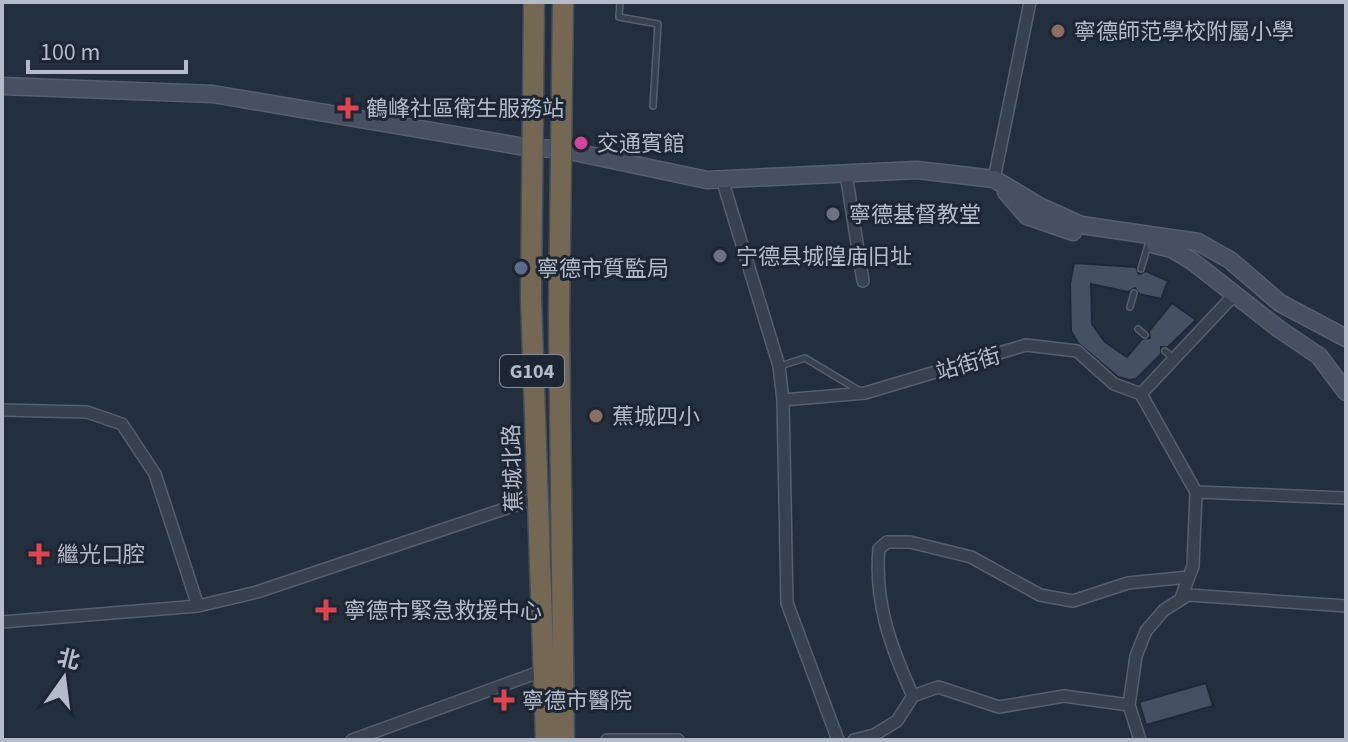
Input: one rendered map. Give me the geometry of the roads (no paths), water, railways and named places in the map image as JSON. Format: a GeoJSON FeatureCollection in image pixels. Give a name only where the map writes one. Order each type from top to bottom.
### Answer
{"type":"FeatureCollection","features":[{"type":"Feature","properties":{"kind":"highway","name":"蕉城北路"},"geometry":{"type":"LineString","coordinates":[[534,2],[531,298],[546,740]]}},
{"type":"Feature","properties":{"kind":"highway","name":"G104"},"geometry":{"type":"LineString","coordinates":[[563,2],[559,319],[564,740]]}},
{"type":"Feature","properties":{"kind":"street"},"geometry":{"type":"LineString","coordinates":[[994,179],[1030,2]]}},
{"type":"Feature","properties":{"kind":"street"},"geometry":{"type":"LineString","coordinates":[[2,86],[213,94],[531,148],[560,149],[707,180],[917,170],[994,179],[1039,206],[1081,225],[1198,242],[1230,260],[1280,303],[1346,338]]}},
{"type":"Feature","properties":{"kind":"street"},"geometry":{"type":"LineString","coordinates":[[846,174],[863,281]]}},
{"type":"Feature","properties":{"kind":"street"},"geometry":{"type":"LineString","coordinates":[[722,179],[779,366],[783,400],[787,603],[838,740]]}},
{"type":"Feature","properties":{"kind":"street"},"geometry":{"type":"LineString","coordinates":[[994,179],[1027,216],[1081,234],[1172,249],[1192,261],[1319,356],[1346,392]]}},
{"type":"Feature","properties":{"kind":"street"},"geometry":{"type":"LineString","coordinates":[[1181,598],[1193,566],[1196,492],[1141,394],[1169,354],[1235,294]]}},
{"type":"Feature","properties":{"kind":"street","name":"站街街"},"geometry":{"type":"LineString","coordinates":[[783,400],[865,393],[1026,345],[1077,351],[1114,384],[1141,394]]}},
{"type":"Feature","properties":{"kind":"street"},"geometry":{"type":"LineString","coordinates":[[2,410],[87,412],[122,424],[155,474],[198,606]]}},
{"type":"Feature","properties":{"kind":"street"},"geometry":{"type":"LineString","coordinates":[[1196,492],[1346,498]]}},
{"type":"Feature","properties":{"kind":"street"},"geometry":{"type":"LineString","coordinates":[[2,622],[198,606],[257,592],[537,498]]}},
{"type":"Feature","properties":{"kind":"street"},"geometry":{"type":"LineString","coordinates":[[913,696],[892,651],[881,603],[877,575],[879,549],[887,542],[910,542],[971,557],[1040,595],[1073,601],[1128,583],[1189,577]]}},
{"type":"Feature","properties":{"kind":"street"},"geometry":{"type":"LineString","coordinates":[[1140,740],[1129,705],[1136,656],[1146,631],[1164,610],[1181,598],[1188,595],[1346,606]]}},
{"type":"Feature","properties":{"kind":"street"},"geometry":{"type":"LineString","coordinates":[[352,740],[542,671]]}},
{"type":"Feature","properties":{"kind":"street"},"geometry":{"type":"LineString","coordinates":[[854,740],[874,735],[897,721],[913,696],[938,687],[999,707],[1064,696],[1129,705]]}},
{"type":"Feature","properties":{"kind":"street"},"geometry":{"type":"LineString","coordinates":[[607,740],[678,740]]}},
{"type":"Feature","properties":{"kind":"lane"},"geometry":{"type":"LineString","coordinates":[[620,2],[619,17],[658,24],[653,106]]}},
{"type":"Feature","properties":{"kind":"lane"},"geometry":{"type":"LineString","coordinates":[[1141,269],[1149,244]]}},
{"type":"Feature","properties":{"kind":"lane"},"geometry":{"type":"LineString","coordinates":[[1130,307],[1134,293]]}},
{"type":"Feature","properties":{"kind":"lane"},"geometry":{"type":"LineString","coordinates":[[1138,329],[1145,335]]}},
{"type":"Feature","properties":{"kind":"lane"},"geometry":{"type":"LineString","coordinates":[[779,366],[805,358],[865,393]]}},
{"type":"Feature","properties":{"kind":"place","name":"寧德師范學校附屬小學"},"geometry":{"type":"Point","coordinates":[1058,31]}},
{"type":"Feature","properties":{"kind":"place","name":"鶴峰社區衛生服務站"},"geometry":{"type":"Point","coordinates":[348,108]}},
{"type":"Feature","properties":{"kind":"place","name":"交通賓館"},"geometry":{"type":"Point","coordinates":[581,143]}},
{"type":"Feature","properties":{"kind":"place","name":"寧德基督教堂"},"geometry":{"type":"Point","coordinates":[833,214]}},
{"type":"Feature","properties":{"kind":"place","name":"宁德县城隍庙旧址"},"geometry":{"type":"Point","coordinates":[720,256]}},
{"type":"Feature","properties":{"kind":"place","name":"寧德市質監局"},"geometry":{"type":"Point","coordinates":[521,268]}},
{"type":"Feature","properties":{"kind":"place","name":"蕉城四小"},"geometry":{"type":"Point","coordinates":[596,416]}},
{"type":"Feature","properties":{"kind":"place","name":"繼光口腔"},"geometry":{"type":"Point","coordinates":[39,554]}},
{"type":"Feature","properties":{"kind":"place","name":"寧德市緊急救援中心"},"geometry":{"type":"Point","coordinates":[326,610]}},
{"type":"Feature","properties":{"kind":"place","name":"寧德市醫院"},"geometry":{"type":"Point","coordinates":[504,700]}}]}
